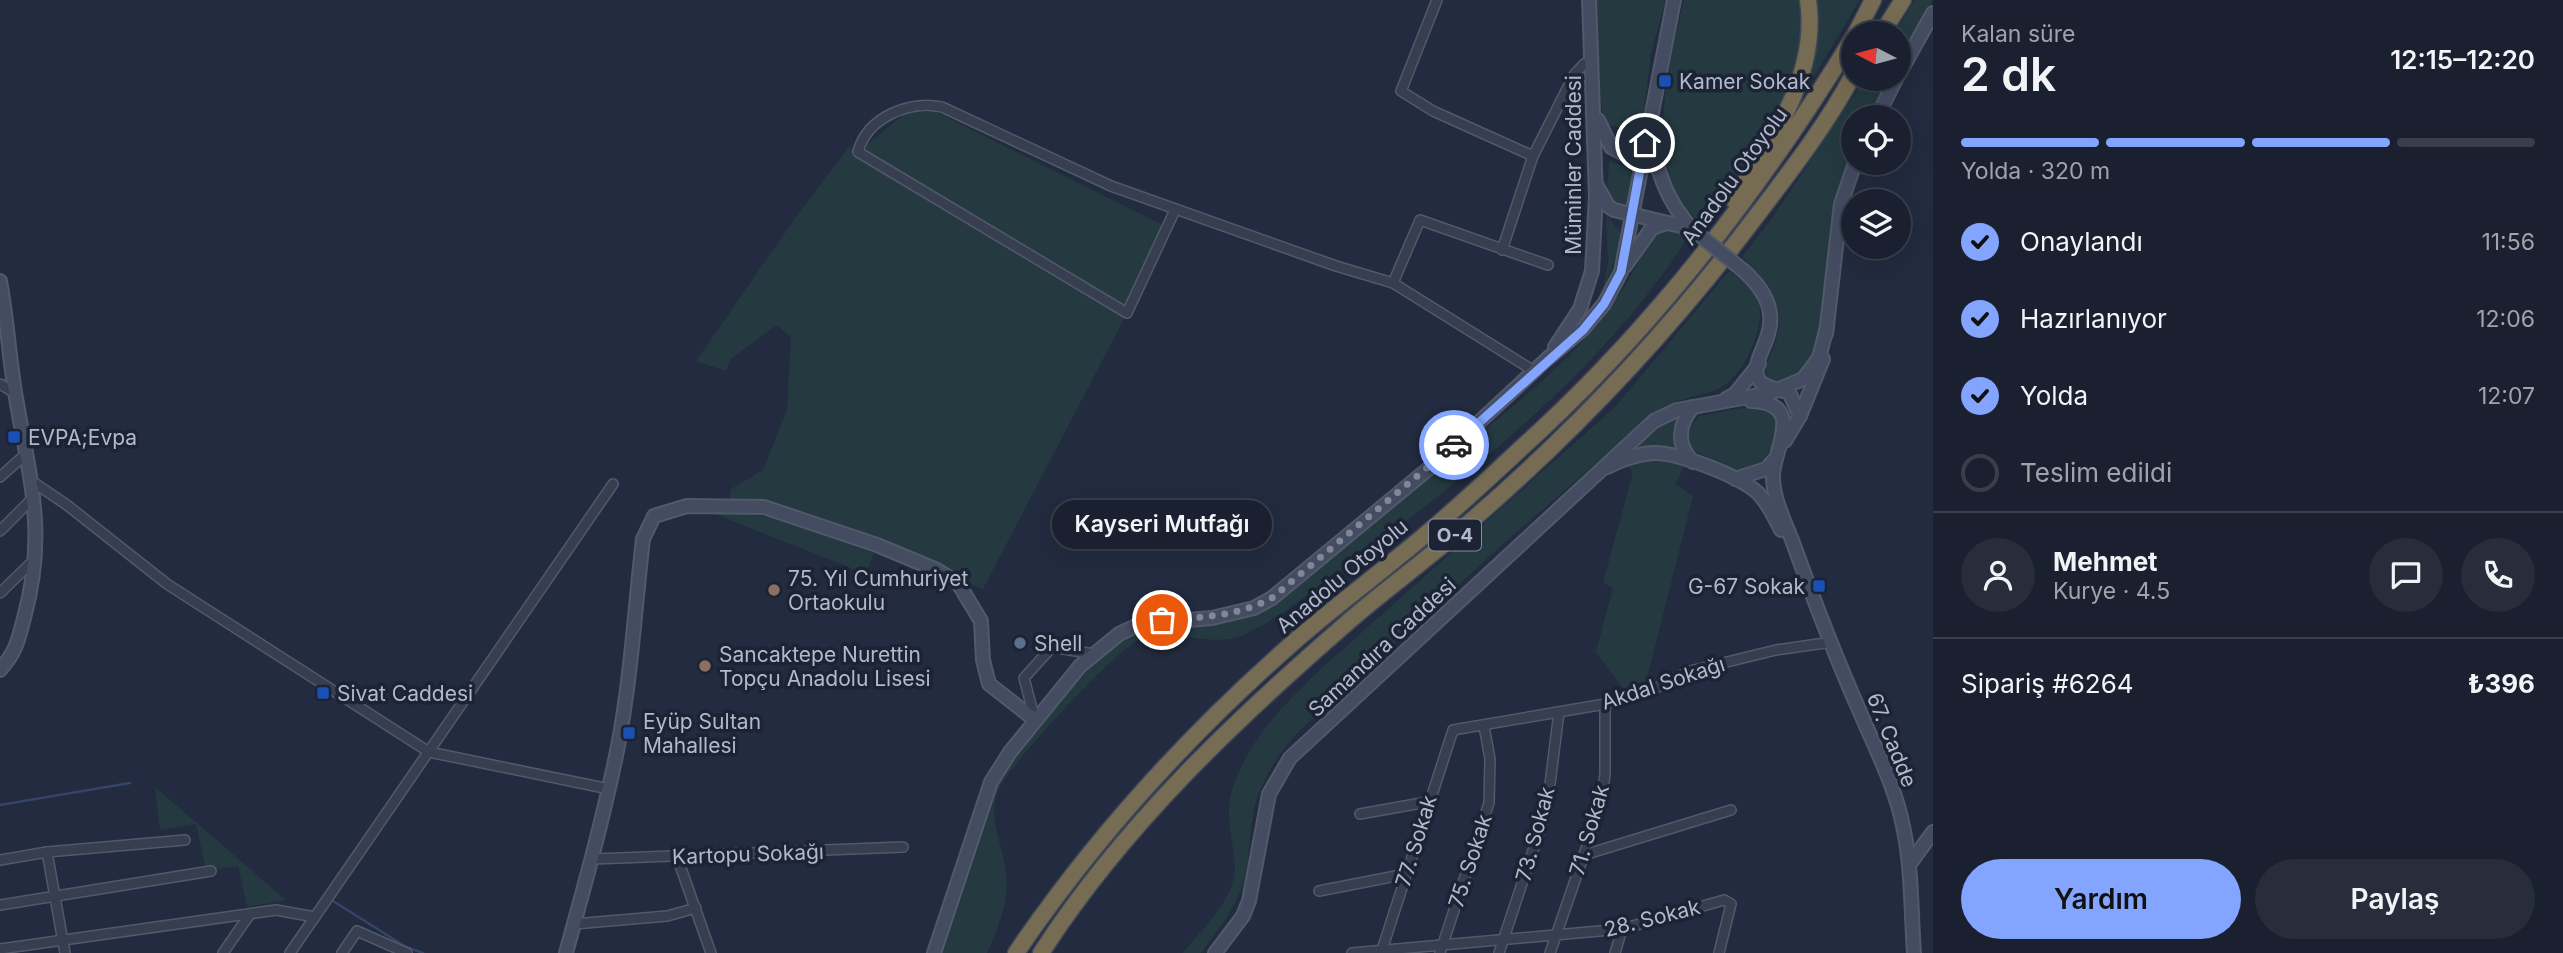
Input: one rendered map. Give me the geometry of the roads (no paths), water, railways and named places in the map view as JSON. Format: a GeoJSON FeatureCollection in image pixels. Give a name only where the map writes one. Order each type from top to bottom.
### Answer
{"type":"FeatureCollection","features":[{"type":"Feature","properties":{"kind":"highway"},"geometry":{"type":"LineString","coordinates":[[1697,263],[1785,118],[1806,58],[1808,0]]}},
{"type":"Feature","properties":{"kind":"highway"},"geometry":{"type":"LineString","coordinates":[[1862,21],[1873,0]]}},
{"type":"Feature","properties":{"kind":"highway"},"geometry":{"type":"LineString","coordinates":[[1883,21],[1894,0]]}},
{"type":"Feature","properties":{"kind":"highway"},"geometry":{"type":"LineString","coordinates":[[1890,21],[1903,0]]}},
{"type":"Feature","properties":{"kind":"highway","name":"Anadolu Otoyolu"},"geometry":{"type":"LineString","coordinates":[[1016,953],[1125,811],[1206,724],[1294,641],[1399,557],[1544,427],[1617,354],[1697,263],[1794,133],[1841,57]]}},
{"type":"Feature","properties":{"kind":"highway","name":"Anadolu Otoyolu"},"geometry":{"type":"LineString","coordinates":[[1041,953],[1109,860],[1218,740],[1349,621],[1452,537],[1553,447],[1666,331],[1783,182],[1845,91]]}},
{"type":"Feature","properties":{"kind":"main road","name":"Müminler Caddesi"},"geometry":{"type":"LineString","coordinates":[[1547,359],[1580,309],[1588,290],[1595,246],[1594,109],[1588,0]]}},
{"type":"Feature","properties":{"kind":"main road"},"geometry":{"type":"LineString","coordinates":[[1621,272],[1674,0]]}},
{"type":"Feature","properties":{"kind":"main road"},"geometry":{"type":"LineString","coordinates":[[1911,52],[1933,13]]}},
{"type":"Feature","properties":{"kind":"main road"},"geometry":{"type":"LineString","coordinates":[[1911,53],[1933,19]]}},
{"type":"Feature","properties":{"kind":"main road"},"geometry":{"type":"LineString","coordinates":[[1594,109],[1604,138],[1614,151],[1622,153],[1633,150],[1638,145],[1649,119]]}},
{"type":"Feature","properties":{"kind":"main road"},"geometry":{"type":"LineString","coordinates":[[1649,119],[1666,194],[1676,212],[1693,230],[1759,285],[1771,312],[1768,336],[1759,364],[1759,379],[1792,395],[1800,416]]}},
{"type":"Feature","properties":{"kind":"main road"},"geometry":{"type":"LineString","coordinates":[[1596,472],[1629,457],[1655,453],[1693,462],[1735,479],[1766,469],[1800,416],[1819,372],[1841,204],[1851,175]]}},
{"type":"Feature","properties":{"kind":"main road"},"geometry":{"type":"LineString","coordinates":[[1595,182],[1608,206],[1632,216],[1675,222],[1693,230]]}},
{"type":"Feature","properties":{"kind":"main road"},"geometry":{"type":"LineString","coordinates":[[934,953],[977,817],[991,782],[1035,720],[1093,654],[1140,624],[1212,618],[1254,608],[1272,598],[1433,465],[1594,318],[1621,272],[1652,228],[1660,223],[1675,222]]}},
{"type":"Feature","properties":{"kind":"main road"},"geometry":{"type":"LineString","coordinates":[[0,281],[15,393],[33,482],[37,539],[31,594],[14,654],[0,670]]}},
{"type":"Feature","properties":{"kind":"main road","name":"Samandıra Caddesi"},"geometry":{"type":"LineString","coordinates":[[1215,953],[1242,916],[1249,901],[1269,794],[1290,758],[1654,421],[1677,410],[1740,399],[1779,389],[1803,379],[1812,368],[1827,327]]}},
{"type":"Feature","properties":{"kind":"main road"},"geometry":{"type":"LineString","coordinates":[[1718,403],[1735,394],[1759,364]]}},
{"type":"Feature","properties":{"kind":"main road"},"geometry":{"type":"LineString","coordinates":[[1740,399],[1759,401],[1778,411],[1783,423],[1781,448]]}},
{"type":"Feature","properties":{"kind":"main road"},"geometry":{"type":"LineString","coordinates":[[1693,407],[1681,433],[1684,453],[1693,462]]}},
{"type":"Feature","properties":{"kind":"main road","name":"67. Cadde"},"geometry":{"type":"LineString","coordinates":[[1781,448],[1772,475],[1774,486],[1810,590],[1890,780],[1903,825],[1909,865],[1914,953]]}},
{"type":"Feature","properties":{"kind":"main road","name":"67. Cadde"},"geometry":{"type":"LineString","coordinates":[[1735,479],[1757,493],[1766,503],[1810,590]]}},
{"type":"Feature","properties":{"kind":"main road"},"geometry":{"type":"LineString","coordinates":[[566,953],[593,859],[609,789],[620,734],[645,532],[657,514],[687,506],[764,507],[877,545],[937,570],[958,583],[981,621],[983,660],[989,684],[1035,720]]}},
{"type":"Feature","properties":{"kind":"main road"},"geometry":{"type":"LineString","coordinates":[[1909,865],[1933,832]]}},
{"type":"Feature","properties":{"kind":"street"},"geometry":{"type":"LineString","coordinates":[[1437,0],[1401,91],[1433,111],[1533,156]]}},
{"type":"Feature","properties":{"kind":"street"},"geometry":{"type":"LineString","coordinates":[[1502,250],[1533,156],[1574,75],[1584,64],[1592,63]]}},
{"type":"Feature","properties":{"kind":"street"},"geometry":{"type":"LineString","coordinates":[[1175,210],[1127,313],[858,152],[866,136],[890,115],[908,106],[925,103],[966,118],[1111,186],[1336,266],[1393,282],[1534,371]]}},
{"type":"Feature","properties":{"kind":"street"},"geometry":{"type":"LineString","coordinates":[[1393,282],[1420,220],[1548,265]]}},
{"type":"Feature","properties":{"kind":"street"},"geometry":{"type":"LineString","coordinates":[[0,384],[15,393]]}},
{"type":"Feature","properties":{"kind":"street"},"geometry":{"type":"LineString","coordinates":[[0,477],[27,453]]}},
{"type":"Feature","properties":{"kind":"street"},"geometry":{"type":"LineString","coordinates":[[33,482],[67,505],[167,584],[429,752],[609,789]]}},
{"type":"Feature","properties":{"kind":"street"},"geometry":{"type":"LineString","coordinates":[[290,953],[613,484]]}},
{"type":"Feature","properties":{"kind":"street"},"geometry":{"type":"LineString","coordinates":[[0,531],[34,497]]}},
{"type":"Feature","properties":{"kind":"street"},"geometry":{"type":"LineString","coordinates":[[0,593],[35,560]]}},
{"type":"Feature","properties":{"kind":"street","name":"Akdal Sokağı"},"geometry":{"type":"LineString","coordinates":[[1452,730],[1605,704],[1646,693],[1690,671],[1776,650],[1832,642]]}},
{"type":"Feature","properties":{"kind":"street"},"geometry":{"type":"LineString","coordinates":[[1035,720],[1024,678],[1052,647],[1093,654]]}},
{"type":"Feature","properties":{"kind":"street","name":"71. Sokak"},"geometry":{"type":"LineString","coordinates":[[1550,953],[1601,805],[1605,774],[1605,704]]}},
{"type":"Feature","properties":{"kind":"street","name":"73. Sokak"},"geometry":{"type":"LineString","coordinates":[[1499,953],[1547,808],[1559,712]]}},
{"type":"Feature","properties":{"kind":"street","name":"75. Sokak"},"geometry":{"type":"LineString","coordinates":[[1441,949],[1489,803],[1490,759],[1484,726]]}},
{"type":"Feature","properties":{"kind":"street","name":"77. Sokak"},"geometry":{"type":"LineString","coordinates":[[1382,951],[1452,730]]}},
{"type":"Feature","properties":{"kind":"street"},"geometry":{"type":"LineString","coordinates":[[1360,814],[1427,802]]}},
{"type":"Feature","properties":{"kind":"street"},"geometry":{"type":"LineString","coordinates":[[1584,855],[1731,810]]}},
{"type":"Feature","properties":{"kind":"street"},"geometry":{"type":"LineString","coordinates":[[0,860],[47,852],[185,839]]}},
{"type":"Feature","properties":{"kind":"street","name":"Kartopu Sokağı"},"geometry":{"type":"LineString","coordinates":[[593,859],[903,847]]}},
{"type":"Feature","properties":{"kind":"street"},"geometry":{"type":"LineString","coordinates":[[47,852],[65,953]]}},
{"type":"Feature","properties":{"kind":"street"},"geometry":{"type":"LineString","coordinates":[[677,857],[712,953]]}},
{"type":"Feature","properties":{"kind":"street"},"geometry":{"type":"LineString","coordinates":[[0,905],[211,871]]}},
{"type":"Feature","properties":{"kind":"street"},"geometry":{"type":"LineString","coordinates":[[1319,891],[1406,874]]}},
{"type":"Feature","properties":{"kind":"street","name":"28. Sokak"},"geometry":{"type":"LineString","coordinates":[[1352,953],[1441,949],[1503,940],[1622,929],[1724,900],[1731,904],[1718,953]]}},
{"type":"Feature","properties":{"kind":"street"},"geometry":{"type":"LineString","coordinates":[[574,925],[667,916],[696,908]]}},
{"type":"Feature","properties":{"kind":"street"},"geometry":{"type":"LineString","coordinates":[[0,949],[276,910],[315,917]]}},
{"type":"Feature","properties":{"kind":"street"},"geometry":{"type":"LineString","coordinates":[[223,953],[250,914]]}},
{"type":"Feature","properties":{"kind":"street"},"geometry":{"type":"LineString","coordinates":[[1615,953],[1622,929]]}},
{"type":"Feature","properties":{"kind":"street"},"geometry":{"type":"LineString","coordinates":[[342,953],[357,931],[401,952]]}},
{"type":"Feature","properties":{"kind":"waterway"},"geometry":{"type":"LineString","coordinates":[[0,805],[130,783]]}},
{"type":"Feature","properties":{"kind":"waterway"},"geometry":{"type":"LineString","coordinates":[[333,901],[406,947],[423,953]]}},
{"type":"Feature","properties":{"kind":"place","name":"Kamer Sokak"},"geometry":{"type":"Point","coordinates":[1665,81]}},
{"type":"Feature","properties":{"kind":"place","name":"EVPA;Evpa"},"geometry":{"type":"Point","coordinates":[14,437]}},
{"type":"Feature","properties":{"kind":"place","name":"G-67 Sokak"},"geometry":{"type":"Point","coordinates":[1819,586]}},
{"type":"Feature","properties":{"kind":"place","name":"75. Yıl Cumhuriyet Ortaokulu"},"geometry":{"type":"Point","coordinates":[774,590]}},
{"type":"Feature","properties":{"kind":"place","name":"Kayseri Mutfağı"},"geometry":{"type":"Point","coordinates":[1162,620]}},
{"type":"Feature","properties":{"kind":"place","name":"Shell"},"geometry":{"type":"Point","coordinates":[1020,643]}},
{"type":"Feature","properties":{"kind":"place","name":"Sancaktepe Nurettin Topçu Anadolu Lisesi"},"geometry":{"type":"Point","coordinates":[705,666]}},
{"type":"Feature","properties":{"kind":"place","name":"Sivat Caddesi"},"geometry":{"type":"Point","coordinates":[323,693]}},
{"type":"Feature","properties":{"kind":"place","name":"Eyüp Sultan Mahallesi"},"geometry":{"type":"Point","coordinates":[629,733]}}]}
